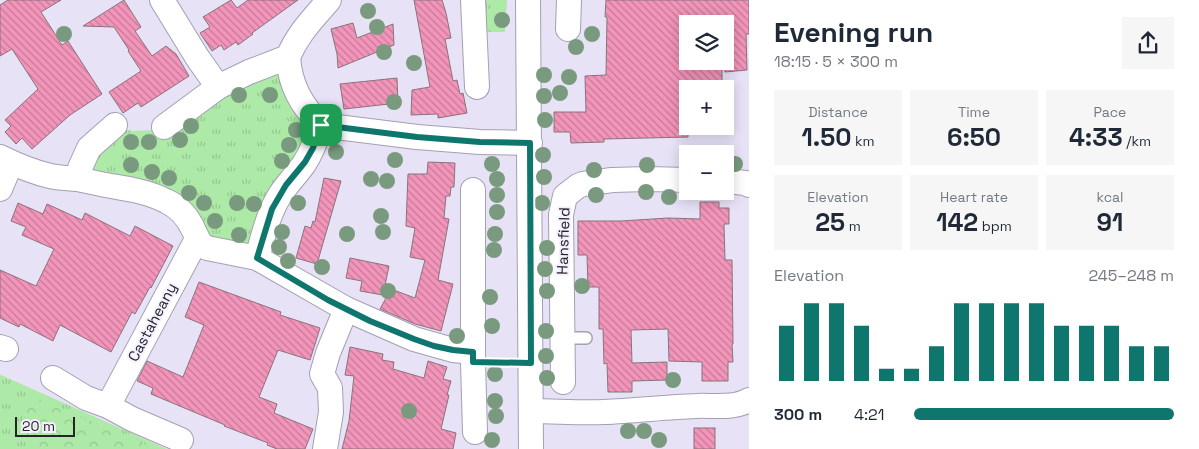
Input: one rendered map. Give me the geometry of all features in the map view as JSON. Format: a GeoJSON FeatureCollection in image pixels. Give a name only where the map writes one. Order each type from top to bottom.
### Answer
{"type":"FeatureCollection","features":[{"type":"Feature","properties":{"kind":"street"},"geometry":{"type":"LineString","coordinates":[[162,0],[218,87]]}},
{"type":"Feature","properties":{"kind":"street"},"geometry":{"type":"LineString","coordinates":[[329,0],[304,28],[292,46],[288,57],[296,92],[306,108],[321,125],[417,137],[480,142],[530,143]]}},
{"type":"Feature","properties":{"kind":"street"},"geometry":{"type":"LineString","coordinates":[[472,0],[477,87]]}},
{"type":"Feature","properties":{"kind":"street"},"geometry":{"type":"LineString","coordinates":[[528,0],[532,449]]}},
{"type":"Feature","properties":{"kind":"street"},"geometry":{"type":"LineString","coordinates":[[568,30],[569,0]]}},
{"type":"Feature","properties":{"kind":"street"},"geometry":{"type":"LineString","coordinates":[[164,126],[218,87],[249,72],[288,57]]}},
{"type":"Feature","properties":{"kind":"street"},"geometry":{"type":"LineString","coordinates":[[78,179],[80,168],[89,148],[115,125]]}},
{"type":"Feature","properties":{"kind":"street"},"geometry":{"type":"LineString","coordinates":[[257,258],[272,209],[286,185],[305,162],[313,148],[321,125]]}},
{"type":"Feature","properties":{"kind":"street"},"geometry":{"type":"LineString","coordinates":[[0,189],[6,160],[52,176],[78,179],[154,195],[179,208],[201,245],[207,248],[257,258],[346,309],[414,339],[473,357]]}},
{"type":"Feature","properties":{"kind":"street","name":"Hansfield"},"geometry":{"type":"LineString","coordinates":[[563,382],[561,215],[566,196],[578,186],[598,182],[648,179],[679,180]]}},
{"type":"Feature","properties":{"kind":"street"},"geometry":{"type":"LineString","coordinates":[[734,182],[749,185]]}},
{"type":"Feature","properties":{"kind":"street"},"geometry":{"type":"LineString","coordinates":[[473,190],[475,432]]}},
{"type":"Feature","properties":{"kind":"street","name":"Castaheany"},"geometry":{"type":"LineString","coordinates":[[108,406],[197,239]]}},
{"type":"Feature","properties":{"kind":"street"},"geometry":{"type":"LineString","coordinates":[[325,449],[331,412],[330,388],[322,374],[328,353],[346,309]]}},
{"type":"Feature","properties":{"kind":"street"},"geometry":{"type":"LineString","coordinates":[[53,378],[86,398],[108,406],[132,419],[181,440]]}},
{"type":"Feature","properties":{"kind":"street"},"geometry":{"type":"LineString","coordinates":[[531,411],[603,412],[698,406],[747,406]]}},
{"type":"Feature","properties":{"kind":"lane"},"geometry":{"type":"LineString","coordinates":[[562,338],[586,338]]}},
{"type":"Feature","properties":{"kind":"path"},"geometry":{"type":"LineString","coordinates":[[473,357],[531,363]]}},
{"type":"Feature","properties":{"kind":"green space"},"geometry":{"type":"Polygon","coordinates":[[[479,0],[507,0],[505,32],[486,32],[479,0]]]}},
{"type":"Feature","properties":{"kind":"green space"},"geometry":{"type":"Polygon","coordinates":[[[271,72],[285,82],[308,127],[309,137],[249,243],[243,246],[212,242],[177,196],[160,184],[91,176],[90,159],[122,129],[133,131],[153,130],[212,98],[271,72]]]}},
{"type":"Feature","properties":{"kind":"green space"},"geometry":{"type":"Polygon","coordinates":[[[1,375],[167,449],[0,449],[1,375]]]}},
{"type":"Feature","properties":{"kind":"green space"},"geometry":{"type":"Polygon","coordinates":[[[25,394],[155,449],[34,449],[29,446],[24,425],[25,394]]]}},
{"type":"Feature","properties":{"kind":"building"},"geometry":{"type":"Polygon","coordinates":[[[8,0],[61,0],[41,12],[62,45],[68,41],[102,94],[70,115],[32,149],[22,138],[16,144],[5,132],[11,126],[5,120],[38,89],[12,49],[0,56],[0,5],[8,0]]]}},
{"type":"Feature","properties":{"kind":"building"},"geometry":{"type":"Polygon","coordinates":[[[124,0],[141,27],[135,31],[152,56],[166,46],[176,54],[189,76],[141,107],[138,103],[123,113],[109,92],[141,71],[114,27],[83,26],[124,0]]]}},
{"type":"Feature","properties":{"kind":"building"},"geometry":{"type":"Polygon","coordinates":[[[231,0],[237,8],[248,0],[298,0],[238,45],[236,42],[224,50],[221,45],[212,51],[200,33],[210,27],[203,17],[231,0]]]}},
{"type":"Feature","properties":{"kind":"building"},"geometry":{"type":"Polygon","coordinates":[[[414,0],[442,0],[451,38],[445,39],[453,81],[457,80],[460,94],[463,93],[467,113],[438,118],[438,114],[411,115],[412,90],[430,87],[414,0]]]}},
{"type":"Feature","properties":{"kind":"building"},"geometry":{"type":"Polygon","coordinates":[[[606,0],[749,0],[749,34],[746,34],[747,70],[725,72],[725,70],[734,70],[734,15],[679,15],[679,70],[722,70],[722,80],[679,80],[679,135],[688,135],[688,137],[604,139],[604,142],[571,143],[570,132],[554,132],[554,112],[586,112],[585,76],[606,75],[607,17],[605,17],[606,0]]]}},
{"type":"Feature","properties":{"kind":"building"},"geometry":{"type":"Polygon","coordinates":[[[353,23],[357,38],[393,24],[394,45],[338,68],[331,29],[353,23]]]}},
{"type":"Feature","properties":{"kind":"building"},"geometry":{"type":"Polygon","coordinates":[[[397,78],[398,103],[344,109],[340,84],[397,78]]]}},
{"type":"Feature","properties":{"kind":"building"},"geometry":{"type":"Polygon","coordinates":[[[428,162],[455,163],[454,187],[451,187],[450,196],[446,196],[444,218],[449,219],[438,280],[453,284],[441,331],[415,324],[380,309],[391,289],[415,298],[425,260],[410,257],[415,228],[406,226],[408,174],[427,174],[428,162]]]}},
{"type":"Feature","properties":{"kind":"building"},"geometry":{"type":"Polygon","coordinates":[[[324,178],[341,181],[317,264],[296,258],[305,226],[311,228],[313,221],[315,222],[324,178]]]}},
{"type":"Feature","properties":{"kind":"building"},"geometry":{"type":"Polygon","coordinates":[[[700,202],[719,202],[719,208],[729,208],[729,224],[724,224],[725,260],[732,260],[733,362],[728,362],[728,381],[702,381],[702,362],[669,361],[668,329],[631,330],[632,363],[667,362],[667,380],[632,381],[632,392],[608,392],[607,363],[604,364],[603,329],[599,329],[599,287],[588,287],[587,255],[578,255],[578,221],[668,218],[700,219],[700,202]]]}},
{"type":"Feature","properties":{"kind":"building"},"geometry":{"type":"Polygon","coordinates":[[[18,203],[43,214],[47,204],[82,220],[85,213],[130,236],[135,226],[173,246],[151,288],[135,314],[132,312],[111,352],[60,325],[53,341],[20,324],[19,327],[0,318],[0,270],[36,286],[54,249],[22,235],[26,227],[11,221],[18,203]]]}},
{"type":"Feature","properties":{"kind":"building"},"geometry":{"type":"Polygon","coordinates":[[[350,258],[389,266],[383,295],[360,291],[362,281],[346,278],[350,258]]]}},
{"type":"Feature","properties":{"kind":"building"},"geometry":{"type":"Polygon","coordinates":[[[199,282],[281,312],[280,315],[320,328],[310,360],[278,350],[259,397],[277,404],[274,413],[313,429],[305,449],[277,449],[267,445],[268,443],[151,394],[153,388],[137,381],[147,361],[183,377],[204,325],[185,317],[199,282]]]}},
{"type":"Feature","properties":{"kind":"building"},"geometry":{"type":"Polygon","coordinates":[[[350,347],[383,354],[382,360],[394,362],[393,369],[424,378],[428,361],[447,367],[443,379],[451,381],[441,429],[456,433],[453,449],[342,449],[349,421],[354,376],[345,375],[350,347]]]}},
{"type":"Feature","properties":{"kind":"building"},"geometry":{"type":"Polygon","coordinates":[[[694,428],[715,428],[715,449],[694,449],[694,428]]]}},
{"type":"Feature","properties":{"kind":"route"},"geometry":{"type":"LineString","coordinates":[[321,125],[417,137],[480,142],[530,143],[531,363],[473,362],[473,352],[434,346],[370,321],[328,300],[257,258],[272,209],[286,185],[305,162],[313,148],[321,125]]}}]}
